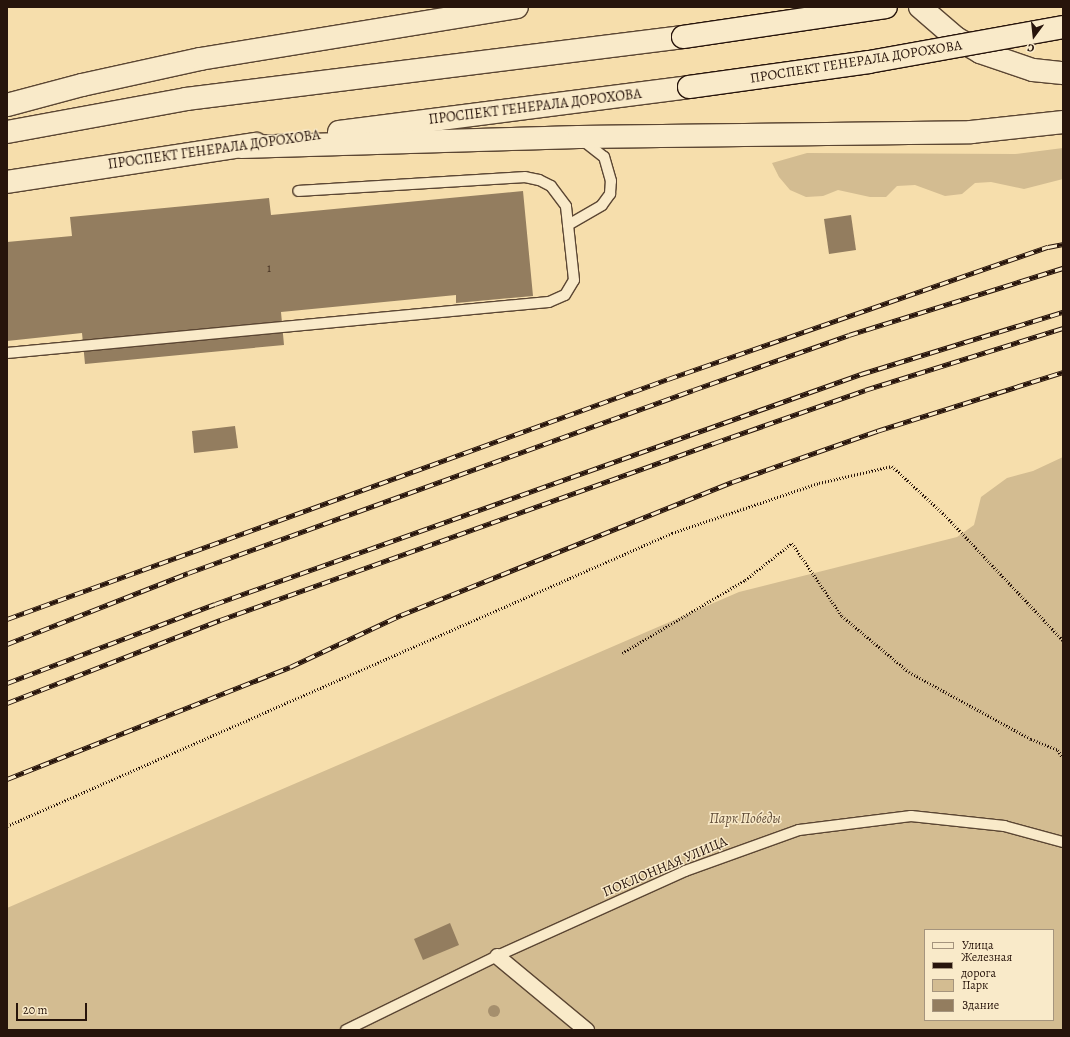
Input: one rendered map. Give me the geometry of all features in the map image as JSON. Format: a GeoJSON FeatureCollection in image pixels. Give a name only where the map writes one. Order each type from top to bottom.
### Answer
{"type":"FeatureCollection","features":[{"type":"Feature","properties":{"kind":"main road"},"geometry":{"type":"LineString","coordinates":[[7,105],[82,85],[200,59],[517,7]]}},
{"type":"Feature","properties":{"kind":"main road"},"geometry":{"type":"LineString","coordinates":[[7,132],[186,99],[683,37],[886,7]]}},
{"type":"Feature","properties":{"kind":"main road"},"geometry":{"type":"LineString","coordinates":[[920,7],[956,38],[980,52],[1032,70],[1063,73]]}},
{"type":"Feature","properties":{"kind":"main road","name":"ПРОСПЕКТ ГЕНЕРАЛА ДОРОХОВА"},"geometry":{"type":"LineString","coordinates":[[7,182],[360,128],[689,87],[876,61],[1063,27]]}},
{"type":"Feature","properties":{"kind":"main road"},"geometry":{"type":"LineString","coordinates":[[241,147],[579,137],[971,132],[1063,122]]}},
{"type":"Feature","properties":{"kind":"street"},"geometry":{"type":"LineString","coordinates":[[497,956],[586,1030]]}},
{"type":"Feature","properties":{"kind":"lane"},"geometry":{"type":"LineString","coordinates":[[568,225],[602,205],[610,194],[611,181],[604,157],[579,137]]}},
{"type":"Feature","properties":{"kind":"lane"},"geometry":{"type":"LineString","coordinates":[[7,353],[549,302],[565,295],[574,280],[566,206],[551,186],[525,177],[298,191]]}},
{"type":"Feature","properties":{"kind":"lane","name":"ПОКЛОННАЯ УЛИЦА"},"geometry":{"type":"LineString","coordinates":[[346,1030],[497,956],[685,871],[799,830],[911,816],[1004,826],[1063,842]]}},
{"type":"Feature","properties":{"kind":"path"},"geometry":{"type":"LineString","coordinates":[[7,826],[672,533],[819,483],[892,466],[945,515],[1063,640]]}},
{"type":"Feature","properties":{"kind":"path"},"geometry":{"type":"LineString","coordinates":[[622,653],[745,580],[792,543],[842,616],[909,672],[1031,739],[1058,750],[1063,758]]}},
{"type":"Feature","properties":{"kind":"green space"},"geometry":{"type":"Polygon","coordinates":[[[1063,148],[1063,179],[1024,189],[991,182],[975,183],[962,194],[945,196],[915,185],[897,186],[886,197],[870,197],[838,190],[823,196],[806,197],[790,190],[779,177],[772,163],[807,153],[1015,154],[1063,148]]]}},
{"type":"Feature","properties":{"kind":"green space","name":"Парк Победы"},"geometry":{"type":"Polygon","coordinates":[[[1063,457],[1063,1030],[7,1030],[7,908],[739,592],[957,537],[974,525],[981,497],[1007,478],[1033,471],[1063,457]]]}},
{"type":"Feature","properties":{"kind":"building"},"geometry":{"type":"Polygon","coordinates":[[[523,191],[533,296],[456,303],[456,295],[281,312],[284,345],[85,364],[82,333],[7,341],[7,242],[72,236],[70,217],[269,198],[271,215],[523,191]]]}},
{"type":"Feature","properties":{"kind":"building"},"geometry":{"type":"Polygon","coordinates":[[[851,215],[856,250],[829,254],[824,219],[851,215]]]}},
{"type":"Feature","properties":{"kind":"building"},"geometry":{"type":"Polygon","coordinates":[[[235,426],[238,448],[194,453],[192,431],[235,426]]]}},
{"type":"Feature","properties":{"kind":"building"},"geometry":{"type":"Polygon","coordinates":[[[450,923],[459,945],[423,960],[414,939],[450,923]]]}},
{"type":"Feature","properties":{"kind":"railway"},"geometry":{"type":"LineString","coordinates":[[7,619],[668,379],[1048,247],[1063,244]]}},
{"type":"Feature","properties":{"kind":"railway"},"geometry":{"type":"LineString","coordinates":[[7,644],[188,573],[693,390],[849,335],[1063,268]]}},
{"type":"Feature","properties":{"kind":"railway"},"geometry":{"type":"LineString","coordinates":[[7,683],[215,604],[861,374],[1063,312]]}},
{"type":"Feature","properties":{"kind":"railway"},"geometry":{"type":"LineString","coordinates":[[7,703],[220,620],[714,443],[865,390],[1063,328]]}},
{"type":"Feature","properties":{"kind":"railway"},"geometry":{"type":"LineString","coordinates":[[7,779],[290,667],[401,615],[732,482],[877,431],[1063,372]]}}]}
